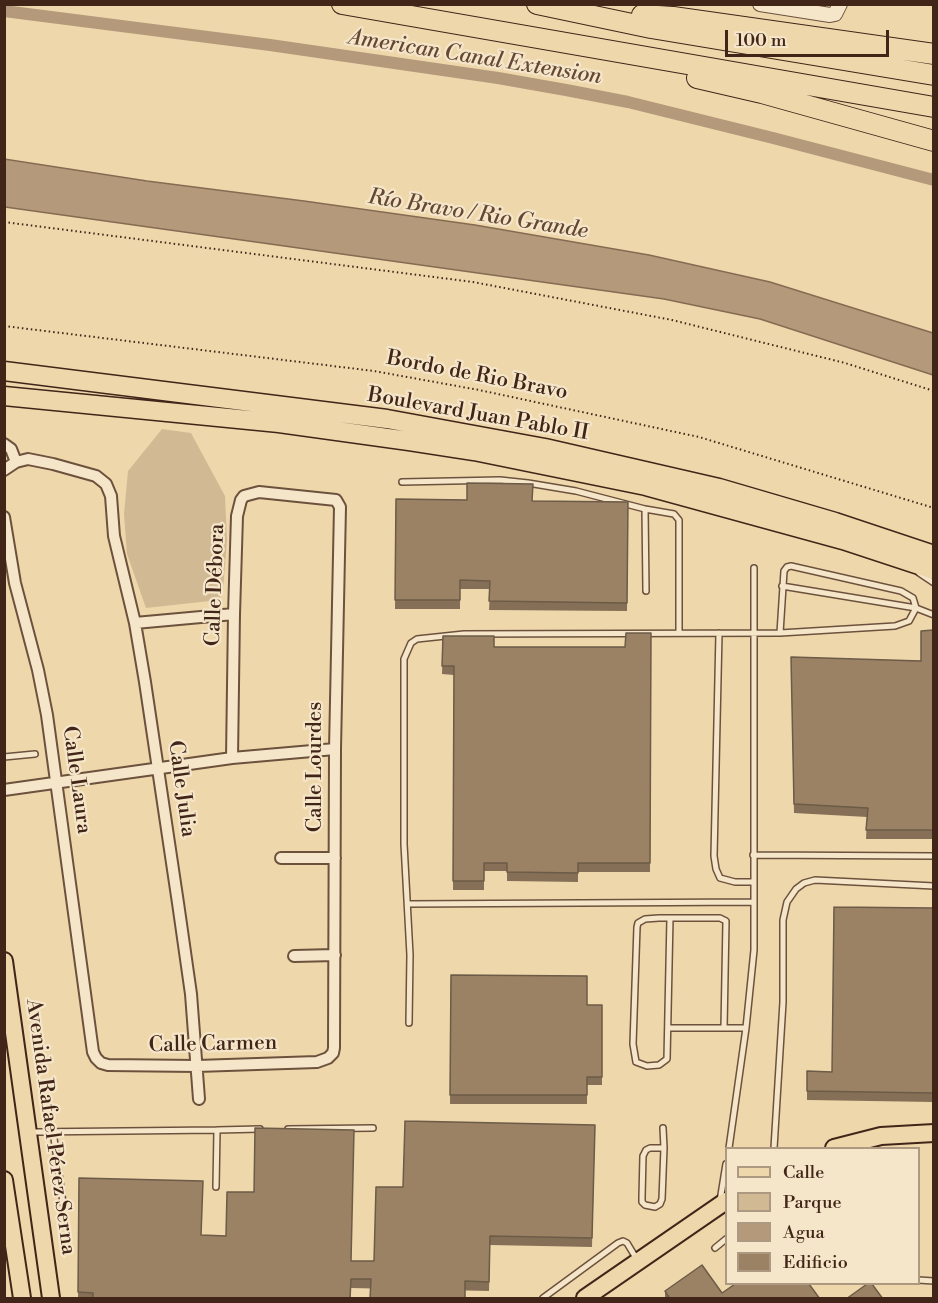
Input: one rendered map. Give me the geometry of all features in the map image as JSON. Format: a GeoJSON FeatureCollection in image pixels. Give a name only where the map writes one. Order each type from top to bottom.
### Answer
{"type":"FeatureCollection","features":[{"type":"Feature","properties":{"kind":"highway"},"geometry":{"type":"LineString","coordinates":[[342,4],[933,107]]}},
{"type":"Feature","properties":{"kind":"highway"},"geometry":{"type":"LineString","coordinates":[[537,4],[651,28],[933,75]]}},
{"type":"Feature","properties":{"kind":"highway"},"geometry":{"type":"LineString","coordinates":[[579,12],[673,17],[933,54]]}},
{"type":"Feature","properties":{"kind":"highway"},"geometry":{"type":"LineString","coordinates":[[549,40],[762,93],[933,141]]}},
{"type":"Feature","properties":{"kind":"highway","name":"Boulevard Juan Pablo II"},"geometry":{"type":"LineString","coordinates":[[4,370],[387,419],[545,448],[649,470],[719,488],[835,522],[933,555]]}},
{"type":"Feature","properties":{"kind":"highway","name":"Boulevard Juan Pablo II"},"geometry":{"type":"LineString","coordinates":[[4,396],[268,422],[474,451],[646,486],[843,540],[933,570]]}},
{"type":"Feature","properties":{"kind":"main road","name":"Avenida Rafael Pérez Serna"},"geometry":{"type":"LineString","coordinates":[[4,961],[51,1299]]}},
{"type":"Feature","properties":{"kind":"main road"},"geometry":{"type":"LineString","coordinates":[[841,1147],[881,1136],[933,1133]]}},
{"type":"Feature","properties":{"kind":"main road"},"geometry":{"type":"LineString","coordinates":[[4,1180],[22,1299]]}},
{"type":"Feature","properties":{"kind":"main road"},"geometry":{"type":"LineString","coordinates":[[585,1299],[723,1204]]}},
{"type":"Feature","properties":{"kind":"street"},"geometry":{"type":"LineString","coordinates":[[760,4],[830,15],[839,10],[840,4]]}},
{"type":"Feature","properties":{"kind":"street"},"geometry":{"type":"LineString","coordinates":[[4,444],[11,449],[16,462],[4,470]]}},
{"type":"Feature","properties":{"kind":"street","name":"Calle Julia"},"geometry":{"type":"LineString","coordinates":[[16,462],[28,459],[96,476],[108,488],[111,496],[114,536],[135,623],[191,994],[199,1099]]}},
{"type":"Feature","properties":{"kind":"street","name":"Calle Débora"},"geometry":{"type":"LineString","coordinates":[[232,758],[237,516],[241,500],[244,496],[259,492],[324,498]]}},
{"type":"Feature","properties":{"kind":"street","name":"Calle Lourdes"},"geometry":{"type":"LineString","coordinates":[[324,498],[336,500],[340,507],[335,749],[334,1048]]}},
{"type":"Feature","properties":{"kind":"street","name":"Calle Laura"},"geometry":{"type":"LineString","coordinates":[[4,517],[15,584],[38,670],[47,715],[93,1052]]}},
{"type":"Feature","properties":{"kind":"street"},"geometry":{"type":"LineString","coordinates":[[135,623],[234,614]]}},
{"type":"Feature","properties":{"kind":"street"},"geometry":{"type":"LineString","coordinates":[[4,790],[232,758],[335,749]]}},
{"type":"Feature","properties":{"kind":"street"},"geometry":{"type":"LineString","coordinates":[[281,858],[335,858]]}},
{"type":"Feature","properties":{"kind":"street"},"geometry":{"type":"LineString","coordinates":[[294,956],[335,955]]}},
{"type":"Feature","properties":{"kind":"street","name":"Calle Carmen"},"geometry":{"type":"LineString","coordinates":[[93,1052],[98,1061],[105,1065],[197,1066],[317,1062],[328,1058],[334,1048]]}},
{"type":"Feature","properties":{"kind":"lane"},"geometry":{"type":"LineString","coordinates":[[402,482],[500,480],[528,483],[598,496],[645,509],[674,514],[679,520],[680,632]]}},
{"type":"Feature","properties":{"kind":"lane"},"geometry":{"type":"LineString","coordinates":[[645,509],[646,591]]}},
{"type":"Feature","properties":{"kind":"lane"},"geometry":{"type":"LineString","coordinates":[[904,560],[933,582]]}},
{"type":"Feature","properties":{"kind":"lane"},"geometry":{"type":"LineString","coordinates":[[409,1023],[408,904],[404,844],[404,659],[411,643],[417,639],[464,634],[780,633],[895,626],[909,621],[916,608],[913,598],[901,591],[791,566],[784,571],[780,633]]}},
{"type":"Feature","properties":{"kind":"lane"},"geometry":{"type":"LineString","coordinates":[[729,1147],[754,950],[754,568]]}},
{"type":"Feature","properties":{"kind":"lane"},"geometry":{"type":"LineString","coordinates":[[782,586],[916,608],[933,615]]}},
{"type":"Feature","properties":{"kind":"lane"},"geometry":{"type":"LineString","coordinates":[[719,633],[714,856],[720,878],[727,881],[754,882]]}},
{"type":"Feature","properties":{"kind":"lane"},"geometry":{"type":"LineString","coordinates":[[4,757],[35,754]]}},
{"type":"Feature","properties":{"kind":"lane"},"geometry":{"type":"LineString","coordinates":[[753,855],[933,856]]}},
{"type":"Feature","properties":{"kind":"lane"},"geometry":{"type":"LineString","coordinates":[[774,1147],[783,1002],[783,920],[787,902],[796,889],[804,883],[815,880],[933,886]]}},
{"type":"Feature","properties":{"kind":"lane"},"geometry":{"type":"LineString","coordinates":[[408,904],[754,902]]}},
{"type":"Feature","properties":{"kind":"lane"},"geometry":{"type":"LineString","coordinates":[[670,918],[668,1054],[663,1063],[647,1066],[636,1062],[633,1044],[637,927],[640,920],[670,918],[720,918],[726,921],[724,1028]]}},
{"type":"Feature","properties":{"kind":"lane"},"geometry":{"type":"LineString","coordinates":[[668,1028],[746,1028]]}},
{"type":"Feature","properties":{"kind":"lane"},"geometry":{"type":"LineString","coordinates":[[277,1129],[373,1128]]}},
{"type":"Feature","properties":{"kind":"lane"},"geometry":{"type":"LineString","coordinates":[[663,1128],[663,1148],[662,1199],[660,1204],[654,1207],[645,1205],[642,1202],[643,1156],[645,1150],[663,1148]]}},
{"type":"Feature","properties":{"kind":"lane"},"geometry":{"type":"LineString","coordinates":[[29,1132],[265,1129]]}},
{"type":"Feature","properties":{"kind":"lane"},"geometry":{"type":"LineString","coordinates":[[216,1187],[217,1130]]}},
{"type":"Feature","properties":{"kind":"lane"},"geometry":{"type":"LineString","coordinates":[[54,1131],[63,1203]]}},
{"type":"Feature","properties":{"kind":"lane"},"geometry":{"type":"LineString","coordinates":[[723,1204],[725,1177]]}},
{"type":"Feature","properties":{"kind":"lane"},"geometry":{"type":"LineString","coordinates":[[543,1299],[623,1240],[638,1262]]}},
{"type":"Feature","properties":{"kind":"lane"},"geometry":{"type":"LineString","coordinates":[[715,1248],[725,1240]]}},
{"type":"Feature","properties":{"kind":"path"},"geometry":{"type":"LineString","coordinates":[[4,222],[473,282],[672,320],[845,363],[933,391]]}},
{"type":"Feature","properties":{"kind":"path","name":"Bordo de Rio Bravo"},"geometry":{"type":"LineString","coordinates":[[4,326],[374,371],[479,390],[699,437],[933,508]]}},
{"type":"Feature","properties":{"kind":"green space"},"geometry":{"type":"Polygon","coordinates":[[[162,429],[191,433],[225,496],[227,540],[223,590],[219,600],[146,608],[127,554],[124,514],[128,471],[162,429]]]}},
{"type":"Feature","properties":{"kind":"water"},"geometry":{"type":"Polygon","coordinates":[[[4,159],[147,181],[475,225],[649,255],[770,282],[933,333],[933,375],[760,319],[664,299],[5,207],[4,159]]]}},
{"type":"Feature","properties":{"kind":"building"},"geometry":{"type":"Polygon","coordinates":[[[467,483],[533,484],[532,501],[628,502],[627,603],[489,601],[490,581],[460,580],[460,600],[395,600],[396,499],[467,500],[467,483]]]}},
{"type":"Feature","properties":{"kind":"building"},"geometry":{"type":"Polygon","coordinates":[[[933,630],[933,830],[866,830],[868,808],[794,804],[791,657],[921,661],[921,631],[933,630]]]}},
{"type":"Feature","properties":{"kind":"building"},"geometry":{"type":"Polygon","coordinates":[[[626,633],[651,633],[650,863],[578,863],[578,873],[507,872],[507,863],[484,863],[484,881],[453,881],[454,666],[442,666],[443,636],[494,636],[494,647],[625,647],[626,633]]]}},
{"type":"Feature","properties":{"kind":"building"},"geometry":{"type":"Polygon","coordinates":[[[834,907],[933,908],[933,1093],[807,1091],[807,1071],[832,1072],[834,907]]]}},
{"type":"Feature","properties":{"kind":"building"},"geometry":{"type":"Polygon","coordinates":[[[451,975],[587,976],[587,1005],[602,1005],[602,1077],[587,1077],[587,1095],[450,1095],[451,975]]]}},
{"type":"Feature","properties":{"kind":"building"},"geometry":{"type":"Polygon","coordinates":[[[405,1121],[595,1125],[592,1238],[490,1236],[489,1282],[465,1281],[465,1299],[370,1299],[371,1279],[351,1279],[350,1299],[93,1299],[93,1293],[78,1292],[79,1178],[203,1181],[201,1235],[226,1236],[227,1192],[254,1192],[255,1128],[354,1130],[351,1261],[374,1261],[376,1187],[403,1187],[405,1121]]]}},
{"type":"Feature","properties":{"kind":"building"},"geometry":{"type":"Polygon","coordinates":[[[702,1265],[722,1293],[734,1285],[810,1285],[820,1299],[670,1299],[665,1291],[702,1265]]]}},
{"type":"Feature","properties":{"kind":"building"},"geometry":{"type":"Polygon","coordinates":[[[866,1285],[873,1285],[883,1299],[846,1299],[866,1285]]]}},
{"type":"Feature","properties":{"kind":"waterway","name":"American Canal Extension"},"geometry":{"type":"LineString","coordinates":[[4,11],[270,45],[566,90],[628,102],[934,180]]}},
{"type":"Feature","properties":{"kind":"water label","name":"Río Bravo / Rio Grande"},"geometry":{"type":"Point","coordinates":[478,215]}}]}
